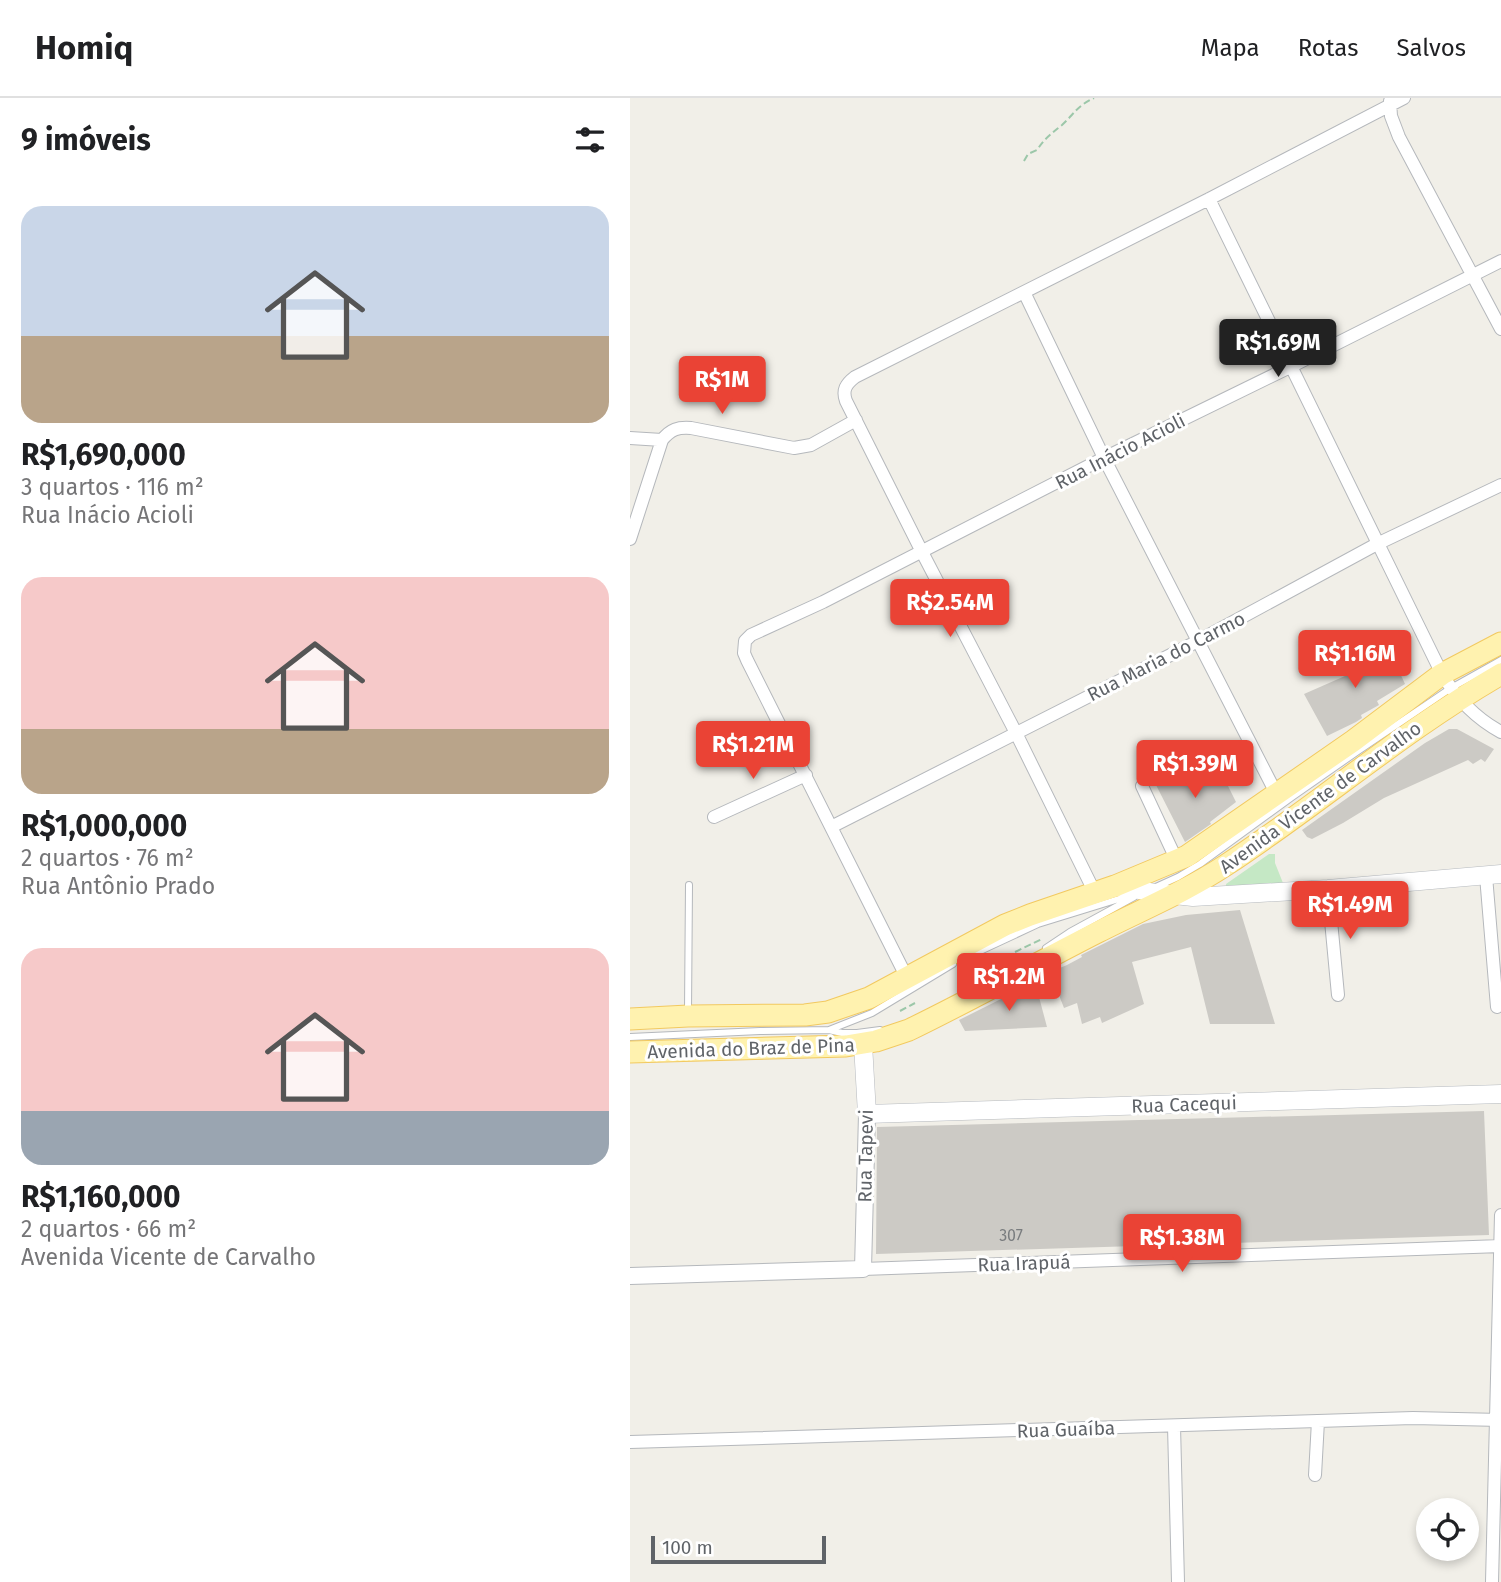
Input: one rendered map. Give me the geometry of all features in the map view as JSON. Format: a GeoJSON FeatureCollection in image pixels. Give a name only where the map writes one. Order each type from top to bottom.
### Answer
{"type":"FeatureCollection","features":[{"type":"Feature","properties":{"kind":"main road","name":"Avenida Vicente de Carvalho"},"geometry":{"type":"LineString","coordinates":[[1173,895],[1227,864],[1450,687],[1501,643]]}},
{"type":"Feature","properties":{"kind":"main road","name":"Avenida Vicente de Carvalho"},"geometry":{"type":"LineString","coordinates":[[1105,890],[1177,861],[1199,849],[1353,741],[1450,687],[1501,674]]}},
{"type":"Feature","properties":{"kind":"main road","name":"Avenida do Braz de Pina"},"geometry":{"type":"LineString","coordinates":[[630,1019],[828,1013],[869,998],[1005,925],[1105,890],[1207,897],[1493,875]]}},
{"type":"Feature","properties":{"kind":"main road","name":"Avenida do Braz de Pina"},"geometry":{"type":"LineString","coordinates":[[630,1052],[846,1046],[876,1041],[909,1030],[1137,911],[1173,895]]}},
{"type":"Feature","properties":{"kind":"main road","name":"Rua Tapevi"},"geometry":{"type":"LineString","coordinates":[[863,1044],[867,1114]]}},
{"type":"Feature","properties":{"kind":"main road","name":"Rua Cacequi"},"geometry":{"type":"LineString","coordinates":[[867,1114],[1501,1094]]}},
{"type":"Feature","properties":{"kind":"street"},"geometry":{"type":"LineString","coordinates":[[1105,890],[1016,733],[922,552],[844,396],[844,390],[855,377],[1209,200],[1390,102],[1404,98]]}},
{"type":"Feature","properties":{"kind":"street"},"geometry":{"type":"LineString","coordinates":[[1390,102],[1391,116],[1399,138],[1501,329]]}},
{"type":"Feature","properties":{"kind":"street"},"geometry":{"type":"LineString","coordinates":[[1209,200],[1450,687],[1473,714],[1501,732]]}},
{"type":"Feature","properties":{"kind":"street","name":"Rua Inácio Acioli"},"geometry":{"type":"LineString","coordinates":[[806,775],[747,660],[744,647],[745,641],[751,635],[1501,261]]}},
{"type":"Feature","properties":{"kind":"street"},"geometry":{"type":"LineString","coordinates":[[1024,292],[1104,458],[1277,795]]}},
{"type":"Feature","properties":{"kind":"street"},"geometry":{"type":"LineString","coordinates":[[631,533],[662,440],[669,432],[682,427],[801,448],[856,420]]}},
{"type":"Feature","properties":{"kind":"street"},"geometry":{"type":"LineString","coordinates":[[630,438],[662,440]]}},
{"type":"Feature","properties":{"kind":"street","name":"Rua Maria do Carmo"},"geometry":{"type":"LineString","coordinates":[[831,827],[1198,641],[1377,544],[1501,485]]}},
{"type":"Feature","properties":{"kind":"street"},"geometry":{"type":"LineString","coordinates":[[714,817],[806,775],[907,978]]}},
{"type":"Feature","properties":{"kind":"street"},"geometry":{"type":"LineString","coordinates":[[1142,786],[1177,861]]}},
{"type":"Feature","properties":{"kind":"street"},"geometry":{"type":"LineString","coordinates":[[1493,875],[1497,1007]]}},
{"type":"Feature","properties":{"kind":"street"},"geometry":{"type":"LineString","coordinates":[[1328,889],[1338,995]]}},
{"type":"Feature","properties":{"kind":"street","name":"Rua Tapevi"},"geometry":{"type":"LineString","coordinates":[[863,1269],[867,1114]]}},
{"type":"Feature","properties":{"kind":"street"},"geometry":{"type":"LineString","coordinates":[[1492,1582],[1497,1567],[1501,1215]]}},
{"type":"Feature","properties":{"kind":"street","name":"Rua Irapuá"},"geometry":{"type":"LineString","coordinates":[[630,1276],[1500,1246]]}},
{"type":"Feature","properties":{"kind":"street","name":"Rua Guaíba"},"geometry":{"type":"LineString","coordinates":[[630,1442],[1413,1418],[1498,1420]]}},
{"type":"Feature","properties":{"kind":"street"},"geometry":{"type":"LineString","coordinates":[[1315,1475],[1318,1421]]}},
{"type":"Feature","properties":{"kind":"street"},"geometry":{"type":"LineString","coordinates":[[1174,1426],[1178,1582]]}},
{"type":"Feature","properties":{"kind":"lane"},"geometry":{"type":"LineString","coordinates":[[1036,954],[1070,932],[1200,864],[1450,687],[1501,660]]}},
{"type":"Feature","properties":{"kind":"lane"},"geometry":{"type":"LineString","coordinates":[[688,1016],[689,885]]}},
{"type":"Feature","properties":{"kind":"lane"},"geometry":{"type":"LineString","coordinates":[[828,1030],[872,1013],[957,962],[1021,932],[1053,919],[1145,891]]}},
{"type":"Feature","properties":{"kind":"lane"},"geometry":{"type":"LineString","coordinates":[[950,1001],[996,977]]}},
{"type":"Feature","properties":{"kind":"lane"},"geometry":{"type":"LineString","coordinates":[[630,1037],[760,1031],[828,1030],[857,1033],[890,1028]]}},
{"type":"Feature","properties":{"kind":"path"},"geometry":{"type":"LineString","coordinates":[[1024,161],[1028,154],[1037,150],[1045,138],[1063,124],[1081,104],[1094,98]]}},
{"type":"Feature","properties":{"kind":"path"},"geometry":{"type":"LineString","coordinates":[[1015,953],[1045,937]]}},
{"type":"Feature","properties":{"kind":"path"},"geometry":{"type":"LineString","coordinates":[[900,1012],[915,1003]]}},
{"type":"Feature","properties":{"kind":"green space"},"geometry":{"type":"Polygon","coordinates":[[[1269,854],[1275,854],[1275,863],[1283,883],[1227,891],[1226,884],[1269,854]]]}},
{"type":"Feature","properties":{"kind":"building"},"geometry":{"type":"Polygon","coordinates":[[[1387,645],[1405,684],[1377,701],[1379,705],[1361,715],[1362,718],[1356,722],[1327,736],[1304,694],[1345,676],[1340,665],[1387,645]]]}},
{"type":"Feature","properties":{"kind":"building"},"geometry":{"type":"Polygon","coordinates":[[[1449,729],[1457,729],[1494,749],[1485,762],[1481,759],[1473,764],[1468,760],[1384,798],[1312,839],[1307,837],[1302,830],[1449,729]]]}},
{"type":"Feature","properties":{"kind":"building"},"geometry":{"type":"Polygon","coordinates":[[[1219,768],[1236,802],[1185,842],[1155,783],[1184,770],[1190,783],[1219,768]]]}},
{"type":"Feature","properties":{"kind":"building"},"geometry":{"type":"Polygon","coordinates":[[[1240,910],[1275,1024],[1210,1024],[1191,947],[1132,962],[1144,1004],[1102,1023],[1100,1017],[1082,1024],[1077,1003],[1064,1008],[1050,972],[1143,924],[1186,915],[1240,910]]]}},
{"type":"Feature","properties":{"kind":"building"},"geometry":{"type":"Polygon","coordinates":[[[1035,982],[1047,1027],[965,1031],[959,1020],[1035,982]]]}},
{"type":"Feature","properties":{"kind":"building"},"geometry":{"type":"Polygon","coordinates":[[[1484,1111],[1489,1235],[876,1254],[877,1127],[1484,1111]]]}}]}
